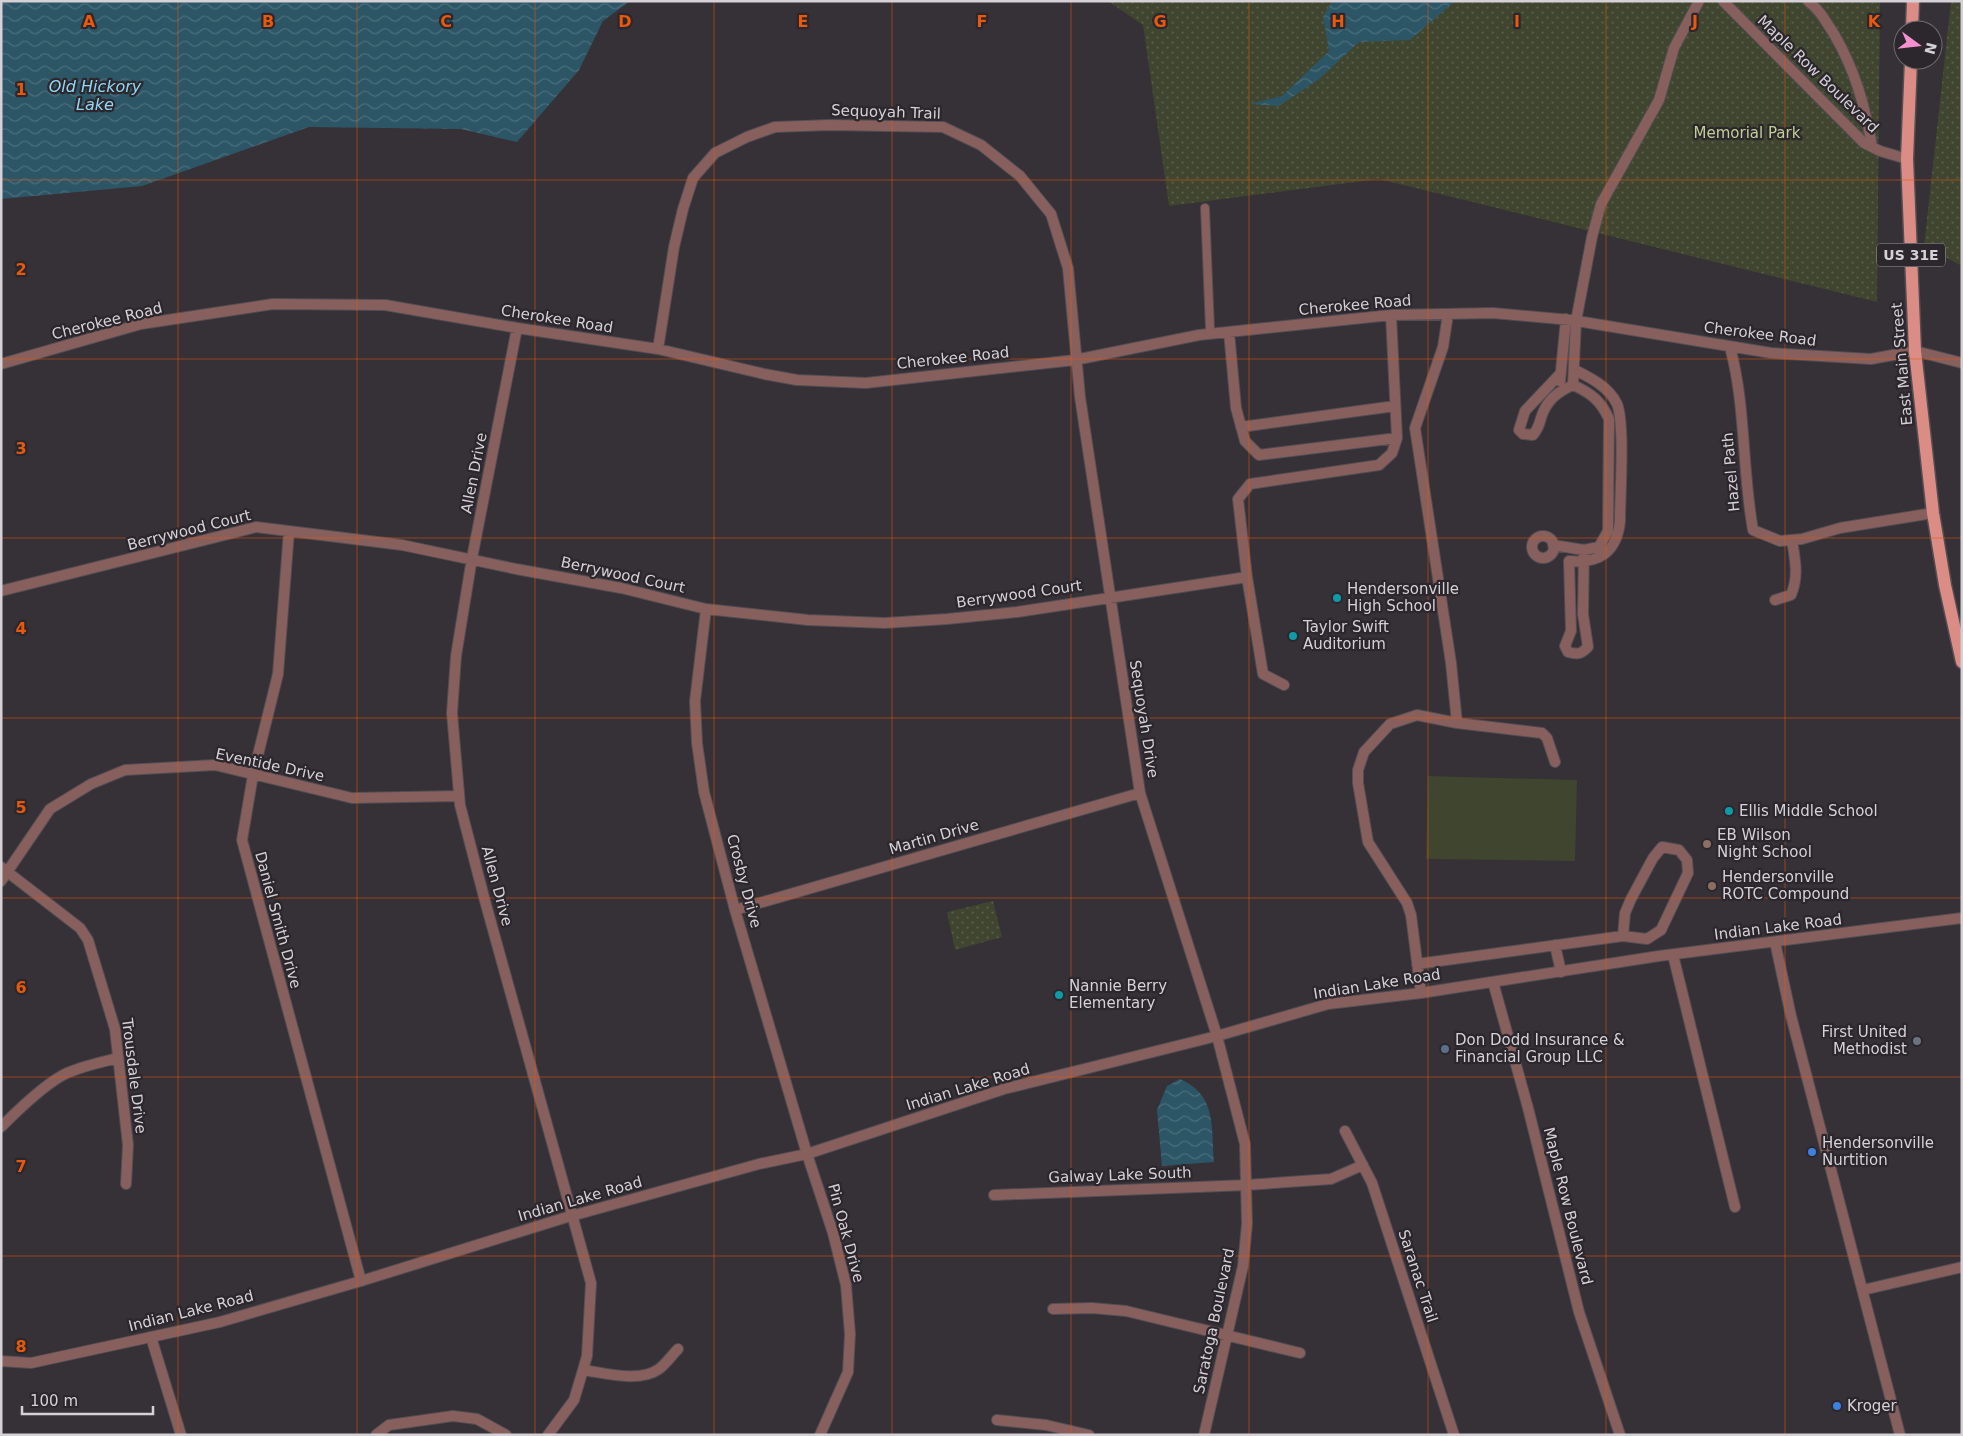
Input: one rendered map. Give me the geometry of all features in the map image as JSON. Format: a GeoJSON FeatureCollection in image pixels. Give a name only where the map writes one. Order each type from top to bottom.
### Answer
{"type":"FeatureCollection","features":[{"type":"Feature","properties":{"kind":"main road"},"geometry":{"type":"LineString","coordinates":[[1912,20],[1913,1]]}},
{"type":"Feature","properties":{"kind":"main road","name":"East Main Street"},"geometry":{"type":"LineString","coordinates":[[1911,70],[1907,159],[1915,351],[1933,513],[1944,585],[1962,662]]}},
{"type":"Feature","properties":{"kind":"street"},"geometry":{"type":"LineString","coordinates":[[1561,390],[1560,374],[1571,320],[1602,204],[1659,100],[1674,48],[1698,1]]}},
{"type":"Feature","properties":{"kind":"street","name":"Maple Row Boulevard"},"geometry":{"type":"LineString","coordinates":[[1723,1],[1826,107],[1864,143],[1907,159]]}},
{"type":"Feature","properties":{"kind":"street","name":"Maple Row Boulevard"},"geometry":{"type":"LineString","coordinates":[[1808,1],[1818,9],[1849,60],[1862,97],[1872,146]]}},
{"type":"Feature","properties":{"kind":"street","name":"Sequoyah Trail"},"geometry":{"type":"LineString","coordinates":[[658,349],[674,247],[683,209],[693,178],[715,153],[747,137],[775,127],[837,125],[943,126],[981,146],[1020,176],[1051,214],[1068,268],[1075,360],[1080,397]]}},
{"type":"Feature","properties":{"kind":"street"},"geometry":{"type":"LineString","coordinates":[[1205,208],[1210,328]]}},
{"type":"Feature","properties":{"kind":"street","name":"Cherokee Road"},"geometry":{"type":"LineString","coordinates":[[1,364],[141,324],[273,304],[385,305],[517,328],[658,349],[764,374],[831,383],[866,383],[1075,360],[1199,335],[1390,315],[1493,312],[1571,320],[1771,354],[1871,359],[1915,351]]}},
{"type":"Feature","properties":{"kind":"street"},"geometry":{"type":"LineString","coordinates":[[1448,314],[1443,346],[1415,428],[1451,663],[1457,723]]}},
{"type":"Feature","properties":{"kind":"street"},"geometry":{"type":"LineString","coordinates":[[1284,685],[1263,674],[1247,577],[1238,500],[1250,484],[1379,465],[1392,453],[1397,438],[1390,315]]}},
{"type":"Feature","properties":{"kind":"street"},"geometry":{"type":"LineString","coordinates":[[1571,320],[1575,370],[1573,385]]}},
{"type":"Feature","properties":{"kind":"street","name":"Allen Drive"},"geometry":{"type":"LineString","coordinates":[[517,328],[472,558],[456,656],[452,714],[460,796],[485,901],[591,1283],[587,1356],[574,1400],[548,1435]]}},
{"type":"Feature","properties":{"kind":"street"},"geometry":{"type":"LineString","coordinates":[[1230,332],[1236,408],[1245,440],[1260,455],[1397,438]]}},
{"type":"Feature","properties":{"kind":"street","name":"Hazel Path"},"geometry":{"type":"LineString","coordinates":[[1730,347],[1738,375],[1747,497],[1752,530],[1780,541],[1792,540],[1840,528],[1933,513]]}},
{"type":"Feature","properties":{"kind":"street"},"geometry":{"type":"LineString","coordinates":[[1915,351],[1962,363]]}},
{"type":"Feature","properties":{"kind":"street"},"geometry":{"type":"LineString","coordinates":[[1560,374],[1525,411],[1519,430],[1523,434],[1533,435],[1538,430],[1546,406],[1561,390],[1573,385],[1588,392],[1603,404],[1609,419],[1608,531],[1599,546],[1584,550],[1570,548],[1551,551],[1569,561],[1583,562],[1597,559],[1611,549],[1619,531],[1621,448],[1618,408],[1611,394],[1600,384],[1575,370]]}},
{"type":"Feature","properties":{"kind":"street","name":"Sequoyah Drive"},"geometry":{"type":"LineString","coordinates":[[1080,397],[1140,793],[1217,1036]]}},
{"type":"Feature","properties":{"kind":"street"},"geometry":{"type":"LineString","coordinates":[[1241,427],[1395,406]]}},
{"type":"Feature","properties":{"kind":"street"},"geometry":{"type":"LineString","coordinates":[[1607,414],[1618,408]]}},
{"type":"Feature","properties":{"kind":"street"},"geometry":{"type":"LineString","coordinates":[[1609,450],[1621,448]]}},
{"type":"Feature","properties":{"kind":"street"},"geometry":{"type":"LineString","coordinates":[[1609,501],[1620,500]]}},
{"type":"Feature","properties":{"kind":"street","name":"Berrywood Court"},"geometry":{"type":"LineString","coordinates":[[1,591],[256,527],[402,545],[472,558],[516,569],[621,588],[706,609],[808,620],[884,623],[1016,612],[1247,577]]}},
{"type":"Feature","properties":{"kind":"street","name":"Daniel Smith Drive"},"geometry":{"type":"LineString","coordinates":[[289,531],[278,674],[253,775],[242,840],[361,1282]]}},
{"type":"Feature","properties":{"kind":"street"},"geometry":{"type":"LineString","coordinates":[[1775,600],[1791,595],[1795,585],[1798,573],[1792,540]]}},
{"type":"Feature","properties":{"kind":"street"},"geometry":{"type":"LineString","coordinates":[[1570,548],[1571,631],[1565,646],[1568,652],[1576,655],[1582,653],[1588,647],[1584,629],[1584,550]]}},
{"type":"Feature","properties":{"kind":"street","name":"Crosby Drive"},"geometry":{"type":"LineString","coordinates":[[706,609],[695,701],[697,743],[704,792],[735,910],[807,1154]]}},
{"type":"Feature","properties":{"kind":"street"},"geometry":{"type":"LineString","coordinates":[[1421,993],[1411,915],[1407,903],[1368,842],[1358,783],[1358,770],[1364,752],[1390,724],[1418,715],[1457,723],[1542,732],[1547,738],[1555,762]]}},
{"type":"Feature","properties":{"kind":"street","name":"Eventide Drive"},"geometry":{"type":"LineString","coordinates":[[1,882],[5,869],[50,810],[91,784],[125,770],[215,765],[352,798],[460,796]]}},
{"type":"Feature","properties":{"kind":"street","name":"Martin Drive"},"geometry":{"type":"LineString","coordinates":[[735,910],[1140,793]]}},
{"type":"Feature","properties":{"kind":"street"},"geometry":{"type":"LineString","coordinates":[[1417,964],[1623,936],[1646,940],[1661,930],[1688,873],[1687,860],[1680,850],[1662,847],[1653,858],[1625,913],[1623,936]]}},
{"type":"Feature","properties":{"kind":"street","name":"Trousdale Drive"},"geometry":{"type":"LineString","coordinates":[[5,869],[80,928],[88,940],[115,1029],[128,1144],[126,1184]]}},
{"type":"Feature","properties":{"kind":"street","name":"Indian Lake Road"},"geometry":{"type":"LineString","coordinates":[[1,1361],[31,1363],[220,1322],[361,1282],[572,1216],[759,1164],[807,1154],[1004,1089],[1217,1036],[1328,1004],[1421,993],[1673,955],[1962,918]]}},
{"type":"Feature","properties":{"kind":"street"},"geometry":{"type":"LineString","coordinates":[[1775,942],[1791,1016],[1900,1435]]}},
{"type":"Feature","properties":{"kind":"street"},"geometry":{"type":"LineString","coordinates":[[1555,945],[1561,972]]}},
{"type":"Feature","properties":{"kind":"street"},"geometry":{"type":"LineString","coordinates":[[1673,955],[1735,1207]]}},
{"type":"Feature","properties":{"kind":"street","name":"Maple Row Boulevard"},"geometry":{"type":"LineString","coordinates":[[1493,982],[1528,1108],[1579,1312],[1620,1435]]}},
{"type":"Feature","properties":{"kind":"street","name":"Saratoga Boulevard"},"geometry":{"type":"LineString","coordinates":[[1204,1435],[1244,1266],[1247,1224],[1245,1144],[1217,1036]]}},
{"type":"Feature","properties":{"kind":"street"},"geometry":{"type":"LineString","coordinates":[[1,1127],[17,1111],[65,1074],[96,1063],[118,1058]]}},
{"type":"Feature","properties":{"kind":"street","name":"Saranac Trail"},"geometry":{"type":"LineString","coordinates":[[1345,1131],[1372,1183],[1454,1435]]}},
{"type":"Feature","properties":{"kind":"street","name":"Pin Oak Drive"},"geometry":{"type":"LineString","coordinates":[[807,1154],[833,1234],[846,1285],[850,1334],[848,1372],[820,1435]]}},
{"type":"Feature","properties":{"kind":"street","name":"Galway Lake South"},"geometry":{"type":"LineString","coordinates":[[994,1195],[1247,1186],[1331,1179],[1363,1165]]}},
{"type":"Feature","properties":{"kind":"street"},"geometry":{"type":"LineString","coordinates":[[1863,1290],[1962,1266]]}},
{"type":"Feature","properties":{"kind":"street"},"geometry":{"type":"LineString","coordinates":[[1053,1308],[1092,1308],[1126,1311],[1300,1353]]}},
{"type":"Feature","properties":{"kind":"street"},"geometry":{"type":"LineString","coordinates":[[151,1337],[181,1435]]}},
{"type":"Feature","properties":{"kind":"street"},"geometry":{"type":"LineString","coordinates":[[583,1370],[622,1375],[644,1375],[659,1369],[678,1349]]}},
{"type":"Feature","properties":{"kind":"street"},"geometry":{"type":"LineString","coordinates":[[376,1435],[389,1426],[453,1416],[477,1419],[506,1435]]}},
{"type":"Feature","properties":{"kind":"street"},"geometry":{"type":"LineString","coordinates":[[997,1420],[1046,1425],[1089,1435]]}},
{"type":"Feature","properties":{"kind":"green space","name":"Memorial Park"},"geometry":{"type":"Polygon","coordinates":[[[1108,1],[1880,1],[1877,302],[1379,179],[1169,206],[1143,25],[1108,1]]]}},
{"type":"Feature","properties":{"kind":"green space"},"geometry":{"type":"Polygon","coordinates":[[[1951,1],[1962,1],[1962,266],[1924,246],[1951,1]]]}},
{"type":"Feature","properties":{"kind":"green space"},"geometry":{"type":"Polygon","coordinates":[[[1428,776],[1577,780],[1575,861],[1426,859],[1428,776]]]}},
{"type":"Feature","properties":{"kind":"green space"},"geometry":{"type":"Polygon","coordinates":[[[993,901],[1002,937],[955,950],[947,912],[993,901]]]}},
{"type":"Feature","properties":{"kind":"water","name":"Old Hickory Lake"},"geometry":{"type":"Polygon","coordinates":[[[1,1],[630,1],[603,21],[579,70],[517,142],[461,129],[309,127],[142,186],[1,199],[1,1]]]}},
{"type":"Feature","properties":{"kind":"water"},"geometry":{"type":"Polygon","coordinates":[[[1332,1],[1455,1],[1410,40],[1359,42],[1319,79],[1279,106],[1250,104],[1282,96],[1329,51],[1323,17],[1332,1]]]}},
{"type":"Feature","properties":{"kind":"water"},"geometry":{"type":"Polygon","coordinates":[[[1180,1079],[1192,1086],[1206,1103],[1212,1125],[1214,1162],[1162,1166],[1157,1110],[1167,1086],[1180,1079]]]}},
{"type":"Feature","properties":{"kind":"place","name":"Hendersonville High School"},"geometry":{"type":"Point","coordinates":[1337,598]}},
{"type":"Feature","properties":{"kind":"place","name":"Taylor Swift Auditorium"},"geometry":{"type":"Point","coordinates":[1293,636]}},
{"type":"Feature","properties":{"kind":"place","name":"Ellis Middle School"},"geometry":{"type":"Point","coordinates":[1729,811]}},
{"type":"Feature","properties":{"kind":"place","name":"EB Wilson Night School"},"geometry":{"type":"Point","coordinates":[1707,844]}},
{"type":"Feature","properties":{"kind":"place","name":"Hendersonville ROTC Compound"},"geometry":{"type":"Point","coordinates":[1712,886]}},
{"type":"Feature","properties":{"kind":"place","name":"Nannie Berry Elementary"},"geometry":{"type":"Point","coordinates":[1059,995]}},
{"type":"Feature","properties":{"kind":"place","name":"First United Methodist"},"geometry":{"type":"Point","coordinates":[1917,1041]}},
{"type":"Feature","properties":{"kind":"place","name":"Don Dodd Insurance & Financial Group LLC"},"geometry":{"type":"Point","coordinates":[1445,1049]}},
{"type":"Feature","properties":{"kind":"place","name":"Hendersonville Nurtition"},"geometry":{"type":"Point","coordinates":[1812,1152]}},
{"type":"Feature","properties":{"kind":"place","name":"Kroger"},"geometry":{"type":"Point","coordinates":[1837,1406]}}]}
